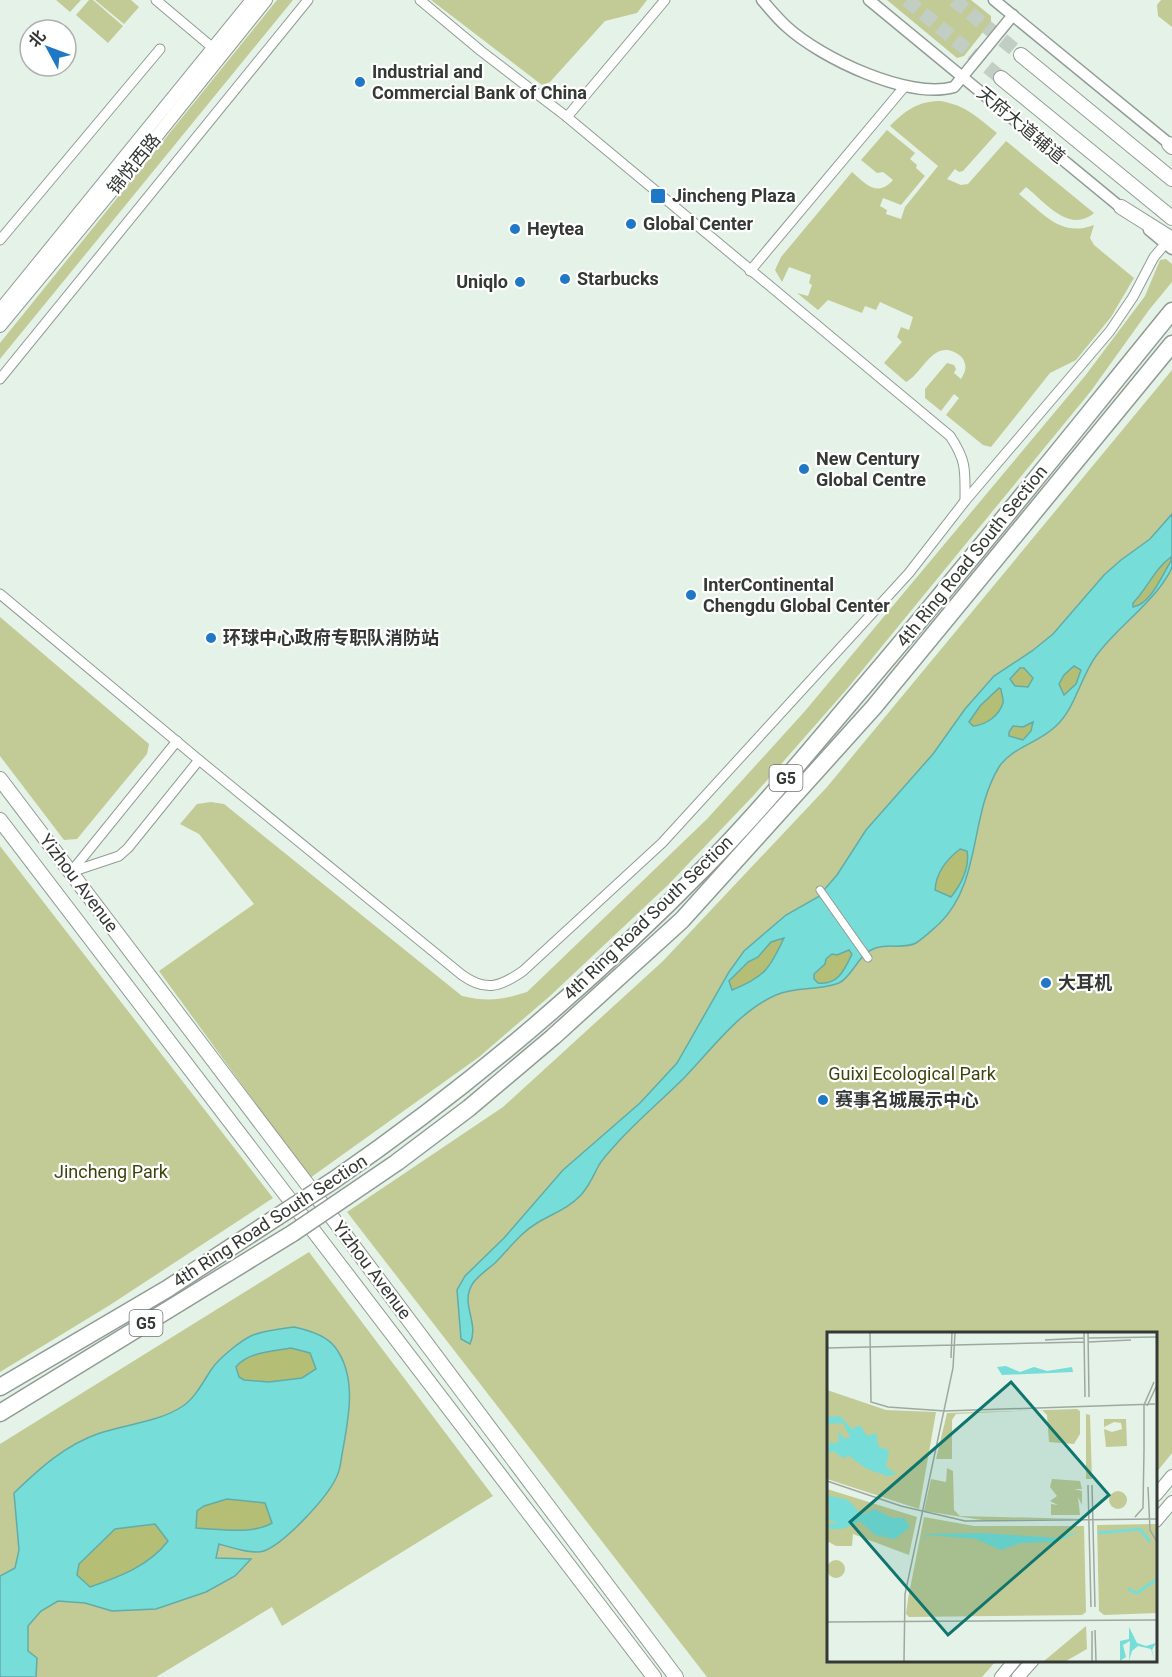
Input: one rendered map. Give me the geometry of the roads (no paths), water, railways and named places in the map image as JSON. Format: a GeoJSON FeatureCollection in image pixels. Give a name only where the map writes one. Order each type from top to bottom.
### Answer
{"type":"FeatureCollection","features":[{"type":"Feature","properties":{"kind":"highway","name":"4th Ring Road South Section"},"geometry":{"type":"LineString","coordinates":[[0,1387],[166,1289],[334,1180],[431,1110],[511,1045],[607,961],[706,865],[780,785],[918,623],[1172,311]]}},
{"type":"Feature","properties":{"kind":"highway","name":"4th Ring Road South Section"},"geometry":{"type":"LineString","coordinates":[[0,1413],[293,1233],[396,1163],[468,1108],[570,1022],[682,920],[874,707],[1172,344]]}},
{"type":"Feature","properties":{"kind":"main road","name":"锦悦西路"},"geometry":{"type":"LineString","coordinates":[[0,310],[252,0]]}},
{"type":"Feature","properties":{"kind":"main road","name":"锦悦西路"},"geometry":{"type":"LineString","coordinates":[[0,326],[266,0]]}},
{"type":"Feature","properties":{"kind":"main road"},"geometry":{"type":"LineString","coordinates":[[1021,55],[1172,179]]}},
{"type":"Feature","properties":{"kind":"main road"},"geometry":{"type":"LineString","coordinates":[[1001,78],[1172,218]]}},
{"type":"Feature","properties":{"kind":"main road"},"geometry":{"type":"LineString","coordinates":[[1121,207],[1170,244]]}},
{"type":"Feature","properties":{"kind":"main road","name":"Yizhou Avenue"},"geometry":{"type":"LineString","coordinates":[[0,779],[319,1199],[676,1677]]}},
{"type":"Feature","properties":{"kind":"main road","name":"Yizhou Avenue"},"geometry":{"type":"LineString","coordinates":[[0,820],[654,1677]]}},
{"type":"Feature","properties":{"kind":"main road"},"geometry":{"type":"LineString","coordinates":[[1157,1493],[1172,1476]]}},
{"type":"Feature","properties":{"kind":"main road"},"geometry":{"type":"LineString","coordinates":[[1157,1519],[1172,1502]]}},
{"type":"Feature","properties":{"kind":"main road"},"geometry":{"type":"LineString","coordinates":[[1001,1677],[1013,1662]]}},
{"type":"Feature","properties":{"kind":"main road"},"geometry":{"type":"LineString","coordinates":[[1023,1675],[1032,1662]]}},
{"type":"Feature","properties":{"kind":"street"},"geometry":{"type":"LineString","coordinates":[[156,0],[213,48]]}},
{"type":"Feature","properties":{"kind":"street"},"geometry":{"type":"LineString","coordinates":[[0,379],[308,0]]}},
{"type":"Feature","properties":{"kind":"street"},"geometry":{"type":"LineString","coordinates":[[420,0],[481,51],[567,117],[950,436],[962,453],[965,501]]}},
{"type":"Feature","properties":{"kind":"street"},"geometry":{"type":"LineString","coordinates":[[567,117],[665,0]]}},
{"type":"Feature","properties":{"kind":"street"},"geometry":{"type":"LineString","coordinates":[[762,0],[788,28],[818,49],[876,77],[904,86],[941,90],[954,87],[1013,15]]}},
{"type":"Feature","properties":{"kind":"street","name":"天府大道辅道"},"geometry":{"type":"LineString","coordinates":[[869,0],[1121,207]]}},
{"type":"Feature","properties":{"kind":"street"},"geometry":{"type":"LineString","coordinates":[[994,0],[1171,146]]}},
{"type":"Feature","properties":{"kind":"street"},"geometry":{"type":"LineString","coordinates":[[0,240],[160,49]]}},
{"type":"Feature","properties":{"kind":"street"},"geometry":{"type":"LineString","coordinates":[[750,271],[904,86]]}},
{"type":"Feature","properties":{"kind":"street"},"geometry":{"type":"LineString","coordinates":[[0,594],[462,975],[473,983],[487,987],[498,985],[523,971],[662,843],[909,573],[965,501],[1110,331],[1133,297],[1154,257],[1170,244]]}},
{"type":"Feature","properties":{"kind":"street"},"geometry":{"type":"LineString","coordinates":[[71,872],[177,741]]}},
{"type":"Feature","properties":{"kind":"street"},"geometry":{"type":"LineString","coordinates":[[71,872],[119,856],[199,760]]}},
{"type":"Feature","properties":{"kind":"street"},"geometry":{"type":"LineString","coordinates":[[820,890],[868,957]]}},
{"type":"Feature","properties":{"kind":"water"},"geometry":{"type":"Polygon","coordinates":[[[1172,514],[1172,567],[1170,572],[1153,596],[1096,656],[1068,710],[1056,726],[1004,760],[999,767],[983,806],[969,869],[962,889],[953,907],[939,924],[922,939],[911,945],[871,950],[839,983],[792,990],[776,995],[738,1021],[685,1077],[618,1142],[601,1162],[589,1184],[576,1200],[525,1232],[475,1280],[468,1298],[473,1328],[470,1344],[461,1339],[457,1290],[465,1276],[504,1238],[563,1170],[640,1103],[677,1063],[729,972],[744,951],[786,915],[818,897],[837,875],[866,830],[933,754],[965,709],[994,676],[1053,634],[1104,575],[1150,539],[1172,514]],[[1171,557],[1160,567],[1133,603],[1133,607],[1151,595],[1171,561],[1171,557]],[[1074,666],[1064,675],[1059,684],[1064,695],[1076,684],[1081,670],[1074,666]],[[1020,668],[1010,679],[1015,686],[1028,687],[1033,678],[1024,668],[1020,668]],[[999,688],[980,706],[969,722],[973,726],[978,725],[995,716],[1003,703],[1001,689],[999,688]],[[1033,722],[1023,727],[1013,726],[1009,736],[1023,740],[1031,731],[1033,722]],[[960,849],[940,872],[935,890],[951,897],[964,876],[967,851],[960,849]],[[784,938],[771,942],[758,957],[748,962],[729,981],[732,990],[752,981],[765,970],[775,957],[784,938]],[[849,950],[837,955],[832,954],[814,974],[814,979],[818,983],[831,982],[840,976],[852,954],[849,950]]]}},
{"type":"Feature","properties":{"kind":"water"},"geometry":{"type":"Polygon","coordinates":[[[294,1327],[322,1336],[335,1347],[342,1358],[349,1383],[349,1410],[339,1470],[332,1485],[315,1507],[283,1539],[264,1551],[235,1549],[219,1544],[216,1558],[251,1559],[235,1576],[206,1592],[156,1609],[112,1611],[85,1603],[58,1601],[41,1611],[28,1626],[28,1651],[37,1658],[36,1677],[0,1677],[0,1576],[15,1568],[19,1550],[14,1493],[43,1466],[75,1444],[100,1433],[164,1416],[183,1406],[195,1394],[219,1361],[248,1337],[294,1327]],[[291,1348],[247,1358],[236,1367],[239,1377],[244,1380],[269,1382],[302,1378],[316,1369],[310,1353],[291,1348]],[[227,1499],[204,1506],[197,1511],[196,1528],[245,1530],[264,1527],[272,1523],[265,1503],[227,1499]],[[155,1524],[115,1529],[79,1564],[77,1575],[90,1587],[143,1564],[168,1541],[155,1524]]]}},
{"type":"Feature","properties":{"kind":"tunnel"},"geometry":{"type":"LineString","coordinates":[[907,0],[1001,78]]}},
{"type":"Feature","properties":{"kind":"tunnel"},"geometry":{"type":"LineString","coordinates":[[954,0],[1021,55]]}},
{"type":"Feature","properties":{"kind":"place","name":"Industrial and Commercial Bank of China"},"geometry":{"type":"Point","coordinates":[360,82]}},
{"type":"Feature","properties":{"kind":"place","name":"Jincheng Plaza"},"geometry":{"type":"Point","coordinates":[658,196]}},
{"type":"Feature","properties":{"kind":"place","name":"Global Center"},"geometry":{"type":"Point","coordinates":[631,224]}},
{"type":"Feature","properties":{"kind":"place","name":"Heytea"},"geometry":{"type":"Point","coordinates":[515,229]}},
{"type":"Feature","properties":{"kind":"place","name":"Starbucks"},"geometry":{"type":"Point","coordinates":[565,279]}},
{"type":"Feature","properties":{"kind":"place","name":"Uniqlo"},"geometry":{"type":"Point","coordinates":[520,282]}},
{"type":"Feature","properties":{"kind":"place","name":"New Century Global Centre"},"geometry":{"type":"Point","coordinates":[804,469]}},
{"type":"Feature","properties":{"kind":"place","name":"InterContinental Chengdu Global Center"},"geometry":{"type":"Point","coordinates":[691,595]}},
{"type":"Feature","properties":{"kind":"place","name":"环球中心政府专职队消防站"},"geometry":{"type":"Point","coordinates":[211,638]}},
{"type":"Feature","properties":{"kind":"place","name":"大耳机"},"geometry":{"type":"Point","coordinates":[1046,983]}},
{"type":"Feature","properties":{"kind":"place","name":"赛事名城展示中心"},"geometry":{"type":"Point","coordinates":[823,1100]}},
{"type":"Feature","properties":{"kind":"park label","name":"Guixi Ecological Park"},"geometry":{"type":"Point","coordinates":[912,1074]}},
{"type":"Feature","properties":{"kind":"park label","name":"Jincheng Park"},"geometry":{"type":"Point","coordinates":[111,1172]}}]}
